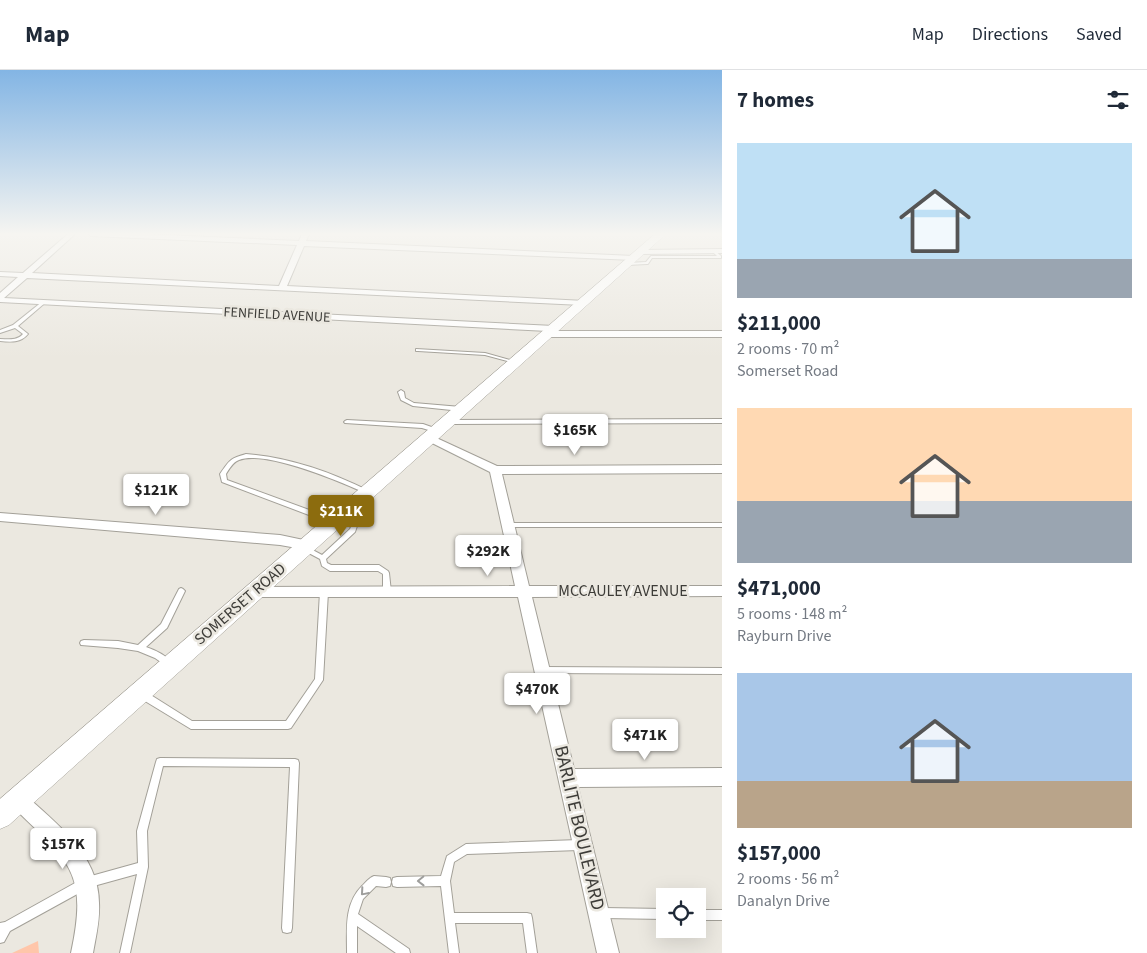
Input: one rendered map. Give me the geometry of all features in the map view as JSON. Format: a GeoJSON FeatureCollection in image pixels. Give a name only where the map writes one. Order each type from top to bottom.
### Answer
{"type":"FeatureCollection","features":[{"type":"Feature","properties":{"kind":"main road","name":"SOMERSET ROAD"},"geometry":{"type":"LineString","coordinates":[[0,816],[615,275]]}},
{"type":"Feature","properties":{"kind":"street"},"geometry":{"type":"LineString","coordinates":[[0,299],[26,275]]}},
{"type":"Feature","properties":{"kind":"street"},"geometry":{"type":"LineString","coordinates":[[30,275],[582,304]]}},
{"type":"Feature","properties":{"kind":"street"},"geometry":{"type":"LineString","coordinates":[[282,288],[288,275]]}},
{"type":"Feature","properties":{"kind":"street","name":"FENFIELD AVENUE"},"geometry":{"type":"LineString","coordinates":[[0,299],[551,331],[722,334]]}},
{"type":"Feature","properties":{"kind":"street"},"geometry":{"type":"LineString","coordinates":[[438,430],[495,470],[722,469]]}},
{"type":"Feature","properties":{"kind":"street","name":"BARLITE BOULEVARD"},"geometry":{"type":"LineString","coordinates":[[495,470],[608,953]]}},
{"type":"Feature","properties":{"kind":"street"},"geometry":{"type":"LineString","coordinates":[[0,516],[280,540],[306,546]]}},
{"type":"Feature","properties":{"kind":"street","name":"MCCAULEY AVENUE"},"geometry":{"type":"LineString","coordinates":[[254,592],[722,591]]}},
{"type":"Feature","properties":{"kind":"street"},"geometry":{"type":"LineString","coordinates":[[568,778],[722,777]]}},
{"type":"Feature","properties":{"kind":"street"},"geometry":{"type":"LineString","coordinates":[[18,800],[71,852],[88,882],[90,911],[82,953]]}},
{"type":"Feature","properties":{"kind":"lane"},"geometry":{"type":"LineString","coordinates":[[0,332],[15,326],[44,302]]}},
{"type":"Feature","properties":{"kind":"lane"},"geometry":{"type":"LineString","coordinates":[[0,340],[15,341],[24,337],[25,332],[15,326]]}},
{"type":"Feature","properties":{"kind":"lane"},"geometry":{"type":"LineString","coordinates":[[418,350],[485,354],[515,362]]}},
{"type":"Feature","properties":{"kind":"lane"},"geometry":{"type":"LineString","coordinates":[[401,392],[403,399],[413,404],[462,409]]}},
{"type":"Feature","properties":{"kind":"lane"},"geometry":{"type":"LineString","coordinates":[[347,422],[423,426],[438,430],[722,421]]}},
{"type":"Feature","properties":{"kind":"lane"},"geometry":{"type":"LineString","coordinates":[[323,558],[353,530],[354,526],[224,481],[222,474],[234,460],[244,457],[271,458],[334,477],[368,492]]}},
{"type":"Feature","properties":{"kind":"lane"},"geometry":{"type":"LineString","coordinates":[[509,525],[722,525]]}},
{"type":"Feature","properties":{"kind":"lane"},"geometry":{"type":"LineString","coordinates":[[306,546],[323,558],[324,564],[330,568],[379,568],[386,572],[386,592]]}},
{"type":"Feature","properties":{"kind":"lane"},"geometry":{"type":"LineString","coordinates":[[141,647],[164,626],[181,591]]}},
{"type":"Feature","properties":{"kind":"lane"},"geometry":{"type":"LineString","coordinates":[[140,693],[191,724],[288,724],[319,680],[324,592]]}},
{"type":"Feature","properties":{"kind":"lane"},"geometry":{"type":"LineString","coordinates":[[84,643],[141,647],[155,653],[171,666]]}},
{"type":"Feature","properties":{"kind":"lane"},"geometry":{"type":"LineString","coordinates":[[543,670],[722,670]]}},
{"type":"Feature","properties":{"kind":"lane"},"geometry":{"type":"LineString","coordinates":[[124,953],[143,867],[142,831],[160,762],[295,763],[287,928]]}},
{"type":"Feature","properties":{"kind":"lane"},"geometry":{"type":"LineString","coordinates":[[454,953],[445,881],[450,859],[466,849],[583,845]]}},
{"type":"Feature","properties":{"kind":"lane"},"geometry":{"type":"LineString","coordinates":[[0,938],[3,927],[88,882],[143,867]]}},
{"type":"Feature","properties":{"kind":"lane"},"geometry":{"type":"LineString","coordinates":[[398,882],[445,881]]}},
{"type":"Feature","properties":{"kind":"lane"},"geometry":{"type":"LineString","coordinates":[[352,953],[352,916],[359,896],[374,882],[386,882]]}},
{"type":"Feature","properties":{"kind":"lane"},"geometry":{"type":"LineString","coordinates":[[599,913],[656,914]]}},
{"type":"Feature","properties":{"kind":"lane"},"geometry":{"type":"LineString","coordinates":[[706,915],[722,915]]}},
{"type":"Feature","properties":{"kind":"lane"},"geometry":{"type":"LineString","coordinates":[[352,916],[405,953]]}},
{"type":"Feature","properties":{"kind":"lane"},"geometry":{"type":"LineString","coordinates":[[450,918],[527,918],[532,953]]}},
{"type":"Feature","properties":{"kind":"building"},"geometry":{"type":"Polygon","coordinates":[[[38,941],[39,953],[12,953],[38,941]]]}}]}
